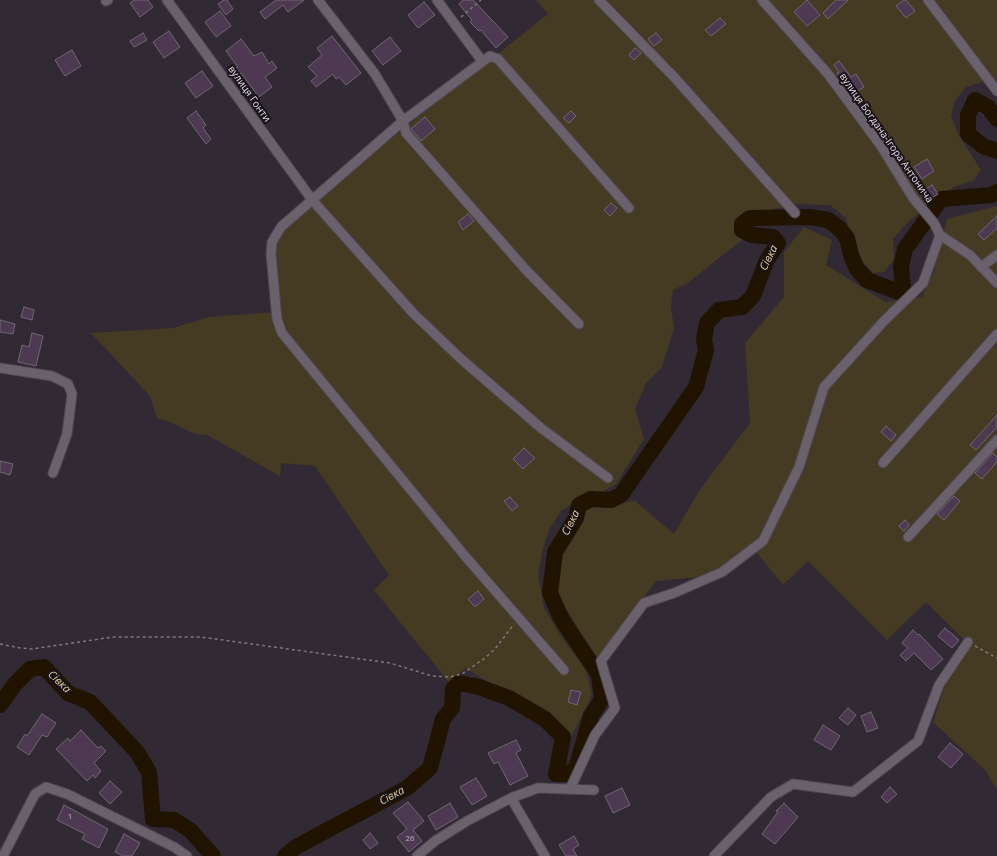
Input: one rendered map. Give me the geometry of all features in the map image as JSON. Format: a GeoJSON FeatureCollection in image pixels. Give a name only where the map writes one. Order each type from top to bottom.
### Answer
{"type":"FeatureCollection","features":[{"type":"Feature","properties":{"kind":"street","name":"вулиця Гонти"},"geometry":{"type":"LineString","coordinates":[[167,0],[312,201],[413,313],[460,358],[541,428],[608,478]]}},
{"type":"Feature","properties":{"kind":"street"},"geometry":{"type":"LineString","coordinates":[[318,0],[375,74],[403,121],[406,133],[526,270],[579,324]]}},
{"type":"Feature","properties":{"kind":"street"},"geometry":{"type":"LineString","coordinates":[[436,0],[482,62]]}},
{"type":"Feature","properties":{"kind":"street"},"geometry":{"type":"LineString","coordinates":[[599,0],[675,78],[795,213]]}},
{"type":"Feature","properties":{"kind":"street","name":"вулиця Богдана-Ігора Антонича"},"geometry":{"type":"LineString","coordinates":[[762,0],[828,74],[881,146],[913,198],[934,223],[940,235],[970,255],[997,283]]}},
{"type":"Feature","properties":{"kind":"street"},"geometry":{"type":"LineString","coordinates":[[928,0],[997,91]]}},
{"type":"Feature","properties":{"kind":"street"},"geometry":{"type":"LineString","coordinates":[[564,670],[465,556],[282,333],[277,318],[271,254],[272,242],[281,227],[403,121],[490,56],[498,59],[629,208]]}},
{"type":"Feature","properties":{"kind":"street"},"geometry":{"type":"LineString","coordinates":[[570,789],[595,735],[615,708],[601,661],[644,603],[674,593],[722,572],[763,541],[799,467],[824,387],[882,322],[923,283],[940,235]]}},
{"type":"Feature","properties":{"kind":"street"},"geometry":{"type":"LineString","coordinates":[[981,267],[997,255]]}},
{"type":"Feature","properties":{"kind":"street"},"geometry":{"type":"LineString","coordinates":[[884,463],[997,334]]}},
{"type":"Feature","properties":{"kind":"street"},"geometry":{"type":"LineString","coordinates":[[0,368],[52,376],[68,384],[72,394],[67,434],[54,473]]}},
{"type":"Feature","properties":{"kind":"street"},"geometry":{"type":"LineString","coordinates":[[908,537],[997,440]]}},
{"type":"Feature","properties":{"kind":"street"},"geometry":{"type":"LineString","coordinates":[[714,856],[771,797],[793,784],[853,792],[918,741],[939,685],[968,642]]}},
{"type":"Feature","properties":{"kind":"street"},"geometry":{"type":"LineString","coordinates":[[3,856],[35,794],[46,787],[74,798],[174,847],[187,856]]}},
{"type":"Feature","properties":{"kind":"street"},"geometry":{"type":"LineString","coordinates":[[417,856],[435,841],[467,821],[511,798],[538,788],[594,790]]}},
{"type":"Feature","properties":{"kind":"street"},"geometry":{"type":"LineString","coordinates":[[511,798],[545,856]]}},
{"type":"Feature","properties":{"kind":"path"},"geometry":{"type":"LineString","coordinates":[[454,23],[481,0]]}},
{"type":"Feature","properties":{"kind":"path"},"geometry":{"type":"LineString","coordinates":[[0,644],[20,648],[32,648],[113,637],[201,637],[390,664],[432,676],[450,677],[462,674],[485,658],[495,649],[518,618]]}},
{"type":"Feature","properties":{"kind":"path"},"geometry":{"type":"LineString","coordinates":[[968,642],[997,658]]}},
{"type":"Feature","properties":{"kind":"shaded area"},"geometry":{"type":"Polygon","coordinates":[[[536,0],[997,0],[997,87],[982,82],[966,87],[955,101],[951,116],[958,134],[981,170],[974,180],[954,187],[910,220],[893,239],[894,259],[884,272],[873,273],[859,258],[845,217],[830,205],[797,204],[743,216],[735,225],[742,240],[689,282],[673,290],[671,307],[674,328],[662,367],[646,383],[635,409],[644,439],[616,484],[602,492],[582,497],[561,511],[550,528],[543,548],[538,574],[544,608],[562,638],[586,670],[592,694],[572,736],[466,668],[449,682],[374,590],[389,575],[315,466],[281,463],[280,476],[207,435],[195,434],[170,422],[157,418],[150,396],[91,333],[173,328],[209,317],[277,312],[271,248],[275,234],[313,201],[548,14],[536,0]]]}},
{"type":"Feature","properties":{"kind":"shaded area"},"geometry":{"type":"Polygon","coordinates":[[[997,206],[997,790],[985,770],[933,722],[945,686],[969,650],[969,645],[926,602],[887,640],[808,561],[783,585],[751,545],[731,561],[698,577],[656,581],[596,660],[555,589],[564,544],[588,506],[635,501],[674,534],[699,491],[750,423],[745,343],[784,297],[784,252],[804,227],[832,240],[826,265],[885,302],[922,297],[934,271],[947,219],[997,206]]]}},
{"type":"Feature","properties":{"kind":"building"},"geometry":{"type":"Polygon","coordinates":[[[134,0],[148,0],[153,7],[140,17],[130,3],[134,0]]]}},
{"type":"Feature","properties":{"kind":"building"},"geometry":{"type":"Polygon","coordinates":[[[224,0],[227,0],[233,9],[226,15],[218,4],[224,0]]]}},
{"type":"Feature","properties":{"kind":"building"},"geometry":{"type":"Polygon","coordinates":[[[276,0],[304,0],[288,12],[283,5],[265,19],[260,12],[276,0]]]}},
{"type":"Feature","properties":{"kind":"building"},"geometry":{"type":"Polygon","coordinates":[[[463,0],[473,0],[508,37],[496,48],[481,30],[479,31],[470,22],[472,20],[459,4],[463,0]]]}},
{"type":"Feature","properties":{"kind":"building"},"geometry":{"type":"Polygon","coordinates":[[[807,0],[820,15],[807,26],[794,12],[807,0]]]}},
{"type":"Feature","properties":{"kind":"building"},"geometry":{"type":"Polygon","coordinates":[[[836,0],[848,0],[828,19],[823,13],[836,0]]]}},
{"type":"Feature","properties":{"kind":"building"},"geometry":{"type":"Polygon","coordinates":[[[906,0],[915,11],[906,18],[896,6],[906,0]]]}},
{"type":"Feature","properties":{"kind":"building"},"geometry":{"type":"Polygon","coordinates":[[[424,2],[435,15],[418,28],[408,15],[424,2]]]}},
{"type":"Feature","properties":{"kind":"building"},"geometry":{"type":"Polygon","coordinates":[[[220,11],[231,26],[216,37],[205,22],[220,11]]]}},
{"type":"Feature","properties":{"kind":"building"},"geometry":{"type":"Polygon","coordinates":[[[720,18],[726,24],[711,36],[705,30],[720,18]]]}},
{"type":"Feature","properties":{"kind":"building"},"geometry":{"type":"Polygon","coordinates":[[[169,31],[180,47],[164,58],[153,42],[169,31]]]}},
{"type":"Feature","properties":{"kind":"building"},"geometry":{"type":"Polygon","coordinates":[[[143,33],[147,40],[134,47],[130,41],[143,33]]]}},
{"type":"Feature","properties":{"kind":"building"},"geometry":{"type":"Polygon","coordinates":[[[656,33],[662,40],[654,46],[648,39],[656,33]]]}},
{"type":"Feature","properties":{"kind":"building"},"geometry":{"type":"Polygon","coordinates":[[[332,36],[361,73],[346,85],[339,77],[336,79],[333,74],[316,87],[311,81],[317,76],[308,67],[322,55],[317,48],[332,36]]]}},
{"type":"Feature","properties":{"kind":"building"},"geometry":{"type":"Polygon","coordinates":[[[390,37],[401,51],[383,65],[372,51],[390,37]]]}},
{"type":"Feature","properties":{"kind":"building"},"geometry":{"type":"Polygon","coordinates":[[[241,39],[254,56],[262,52],[269,64],[272,61],[277,68],[265,77],[272,87],[259,97],[241,73],[232,79],[228,74],[238,67],[226,51],[241,39]]]}},
{"type":"Feature","properties":{"kind":"building"},"geometry":{"type":"Polygon","coordinates":[[[635,48],[641,53],[634,60],[629,55],[635,48]]]}},
{"type":"Feature","properties":{"kind":"building"},"geometry":{"type":"Polygon","coordinates":[[[72,50],[81,66],[65,76],[55,60],[72,50]]]}},
{"type":"Feature","properties":{"kind":"building"},"geometry":{"type":"Polygon","coordinates":[[[839,61],[851,77],[856,74],[864,87],[854,93],[843,77],[842,79],[837,73],[839,72],[834,65],[839,61]]]}},
{"type":"Feature","properties":{"kind":"building"},"geometry":{"type":"Polygon","coordinates":[[[202,71],[213,86],[196,98],[185,83],[202,71]]]}},
{"type":"Feature","properties":{"kind":"building"},"geometry":{"type":"Polygon","coordinates":[[[196,111],[206,125],[203,128],[211,139],[206,144],[187,118],[196,111]]]}},
{"type":"Feature","properties":{"kind":"building"},"geometry":{"type":"Polygon","coordinates":[[[571,111],[576,116],[569,123],[563,118],[571,111]]]}},
{"type":"Feature","properties":{"kind":"building"},"geometry":{"type":"Polygon","coordinates":[[[425,117],[435,129],[421,141],[411,129],[425,117]]]}},
{"type":"Feature","properties":{"kind":"building"},"geometry":{"type":"Polygon","coordinates":[[[927,159],[934,171],[922,179],[914,167],[927,159]]]}},
{"type":"Feature","properties":{"kind":"building"},"geometry":{"type":"Polygon","coordinates":[[[932,185],[938,194],[929,200],[922,191],[932,185]]]}},
{"type":"Feature","properties":{"kind":"building"},"geometry":{"type":"Polygon","coordinates":[[[611,203],[617,208],[610,216],[604,210],[611,203]]]}},
{"type":"Feature","properties":{"kind":"building"},"geometry":{"type":"Polygon","coordinates":[[[468,214],[474,221],[463,230],[458,222],[468,214]]]}},
{"type":"Feature","properties":{"kind":"building"},"geometry":{"type":"Polygon","coordinates":[[[997,216],[997,228],[984,240],[978,234],[997,216]]]}},
{"type":"Feature","properties":{"kind":"building"},"geometry":{"type":"Polygon","coordinates":[[[24,307],[34,310],[32,320],[21,317],[24,307]]]}},
{"type":"Feature","properties":{"kind":"building"},"geometry":{"type":"Polygon","coordinates":[[[0,320],[15,324],[13,334],[0,332],[0,320]]]}},
{"type":"Feature","properties":{"kind":"building"},"geometry":{"type":"Polygon","coordinates":[[[32,333],[43,336],[36,366],[18,362],[22,345],[29,347],[32,333]]]}},
{"type":"Feature","properties":{"kind":"building"},"geometry":{"type":"Polygon","coordinates":[[[997,415],[997,427],[976,450],[970,445],[997,415]]]}},
{"type":"Feature","properties":{"kind":"building"},"geometry":{"type":"Polygon","coordinates":[[[886,426],[896,435],[891,441],[881,432],[886,426]]]}},
{"type":"Feature","properties":{"kind":"building"},"geometry":{"type":"Polygon","coordinates":[[[524,448],[535,458],[523,469],[513,459],[524,448]]]}},
{"type":"Feature","properties":{"kind":"building"},"geometry":{"type":"Polygon","coordinates":[[[993,453],[997,457],[997,462],[982,479],[975,473],[993,453]]]}},
{"type":"Feature","properties":{"kind":"building"},"geometry":{"type":"Polygon","coordinates":[[[0,461],[13,464],[10,475],[0,472],[0,461]]]}},
{"type":"Feature","properties":{"kind":"building"},"geometry":{"type":"Polygon","coordinates":[[[954,496],[960,501],[944,520],[937,514],[954,496]]]}},
{"type":"Feature","properties":{"kind":"building"},"geometry":{"type":"Polygon","coordinates":[[[510,497],[518,506],[512,511],[504,501],[510,497]]]}},
{"type":"Feature","properties":{"kind":"building"},"geometry":{"type":"Polygon","coordinates":[[[905,520],[909,525],[904,531],[899,526],[905,520]]]}},
{"type":"Feature","properties":{"kind":"building"},"geometry":{"type":"Polygon","coordinates":[[[478,591],[484,599],[475,607],[468,599],[478,591]]]}},
{"type":"Feature","properties":{"kind":"building"},"geometry":{"type":"Polygon","coordinates":[[[945,628],[959,640],[952,648],[938,636],[945,628]]]}},
{"type":"Feature","properties":{"kind":"building"},"geometry":{"type":"Polygon","coordinates":[[[913,630],[918,635],[919,634],[943,659],[931,670],[914,653],[906,661],[900,655],[908,648],[902,643],[913,630]]]}},
{"type":"Feature","properties":{"kind":"building"},"geometry":{"type":"Polygon","coordinates":[[[571,690],[581,692],[577,705],[568,702],[571,690]]]}},
{"type":"Feature","properties":{"kind":"building"},"geometry":{"type":"Polygon","coordinates":[[[848,708],[856,715],[848,725],[839,718],[848,708]]]}},
{"type":"Feature","properties":{"kind":"building"},"geometry":{"type":"Polygon","coordinates":[[[871,712],[878,728],[867,732],[861,716],[871,712]]]}},
{"type":"Feature","properties":{"kind":"building"},"geometry":{"type":"Polygon","coordinates":[[[42,714],[56,723],[47,737],[42,735],[29,755],[17,747],[25,734],[27,736],[42,714]]]}},
{"type":"Feature","properties":{"kind":"building"},"geometry":{"type":"Polygon","coordinates":[[[823,725],[840,736],[831,750],[814,740],[823,725]]]}},
{"type":"Feature","properties":{"kind":"building"},"geometry":{"type":"Polygon","coordinates":[[[81,730],[98,748],[101,746],[106,751],[94,763],[101,771],[95,778],[93,775],[87,781],[56,749],[68,738],[70,741],[81,730]]]}},
{"type":"Feature","properties":{"kind":"building"},"geometry":{"type":"Polygon","coordinates":[[[516,740],[521,750],[516,753],[528,776],[510,785],[498,762],[494,764],[488,753],[516,740]]]}},
{"type":"Feature","properties":{"kind":"building"},"geometry":{"type":"Polygon","coordinates":[[[950,743],[963,754],[951,768],[938,757],[950,743]]]}},
{"type":"Feature","properties":{"kind":"building"},"geometry":{"type":"Polygon","coordinates":[[[476,778],[487,796],[472,805],[460,787],[476,778]]]}},
{"type":"Feature","properties":{"kind":"building"},"geometry":{"type":"Polygon","coordinates":[[[110,781],[122,792],[110,804],[99,793],[110,781]]]}},
{"type":"Feature","properties":{"kind":"building"},"geometry":{"type":"Polygon","coordinates":[[[890,787],[897,794],[887,803],[881,797],[890,787]]]}},
{"type":"Feature","properties":{"kind":"building"},"geometry":{"type":"Polygon","coordinates":[[[622,788],[630,805],[613,813],[605,796],[622,788]]]}},
{"type":"Feature","properties":{"kind":"building"},"geometry":{"type":"Polygon","coordinates":[[[408,802],[424,821],[413,830],[422,841],[409,852],[397,837],[407,829],[393,813],[408,802]]]}},
{"type":"Feature","properties":{"kind":"building"},"geometry":{"type":"Polygon","coordinates":[[[450,803],[458,817],[436,830],[428,816],[450,803]]]}},
{"type":"Feature","properties":{"kind":"building"},"geometry":{"type":"Polygon","coordinates":[[[784,803],[798,817],[775,844],[762,834],[778,812],[776,811],[784,803]]]}},
{"type":"Feature","properties":{"kind":"building"},"geometry":{"type":"Polygon","coordinates":[[[64,805],[108,829],[99,848],[82,839],[85,834],[57,820],[64,805]]]}},
{"type":"Feature","properties":{"kind":"building"},"geometry":{"type":"Polygon","coordinates":[[[370,833],[378,843],[370,849],[363,840],[370,833]]]}},
{"type":"Feature","properties":{"kind":"building"},"geometry":{"type":"Polygon","coordinates":[[[124,834],[140,843],[132,856],[123,856],[115,852],[124,834]]]}},
{"type":"Feature","properties":{"kind":"building"},"geometry":{"type":"Polygon","coordinates":[[[574,836],[579,845],[573,849],[577,856],[566,856],[559,845],[574,836]]]}},
{"type":"Feature","properties":{"kind":"waterway","name":"Сівка"},"geometry":{"type":"LineString","coordinates":[[997,119],[988,107],[975,100],[968,115],[968,134],[983,146],[997,151]]}},
{"type":"Feature","properties":{"kind":"waterway","name":"Сівка"},"geometry":{"type":"LineString","coordinates":[[285,856],[296,847],[407,788],[430,768],[443,719],[452,708],[453,689],[459,683],[479,687],[509,698],[545,719],[563,737],[556,774],[567,774],[576,769],[591,716],[602,699],[599,675],[561,618],[550,593],[555,552],[576,518],[579,505],[591,499],[611,500],[621,495],[696,387],[706,350],[704,339],[707,323],[719,310],[742,307],[753,296],[766,262],[778,243],[773,237],[752,235],[742,230],[742,224],[750,218],[810,217],[828,220],[840,229],[847,238],[851,255],[857,269],[867,280],[899,292],[903,289],[901,266],[905,249],[941,199],[992,195],[997,192]]}},
{"type":"Feature","properties":{"kind":"waterway","name":"Сівка"},"geometry":{"type":"LineString","coordinates":[[0,705],[15,684],[30,669],[44,667],[68,693],[90,702],[137,752],[149,772],[153,819],[174,820],[190,830],[213,856]]}}]}
